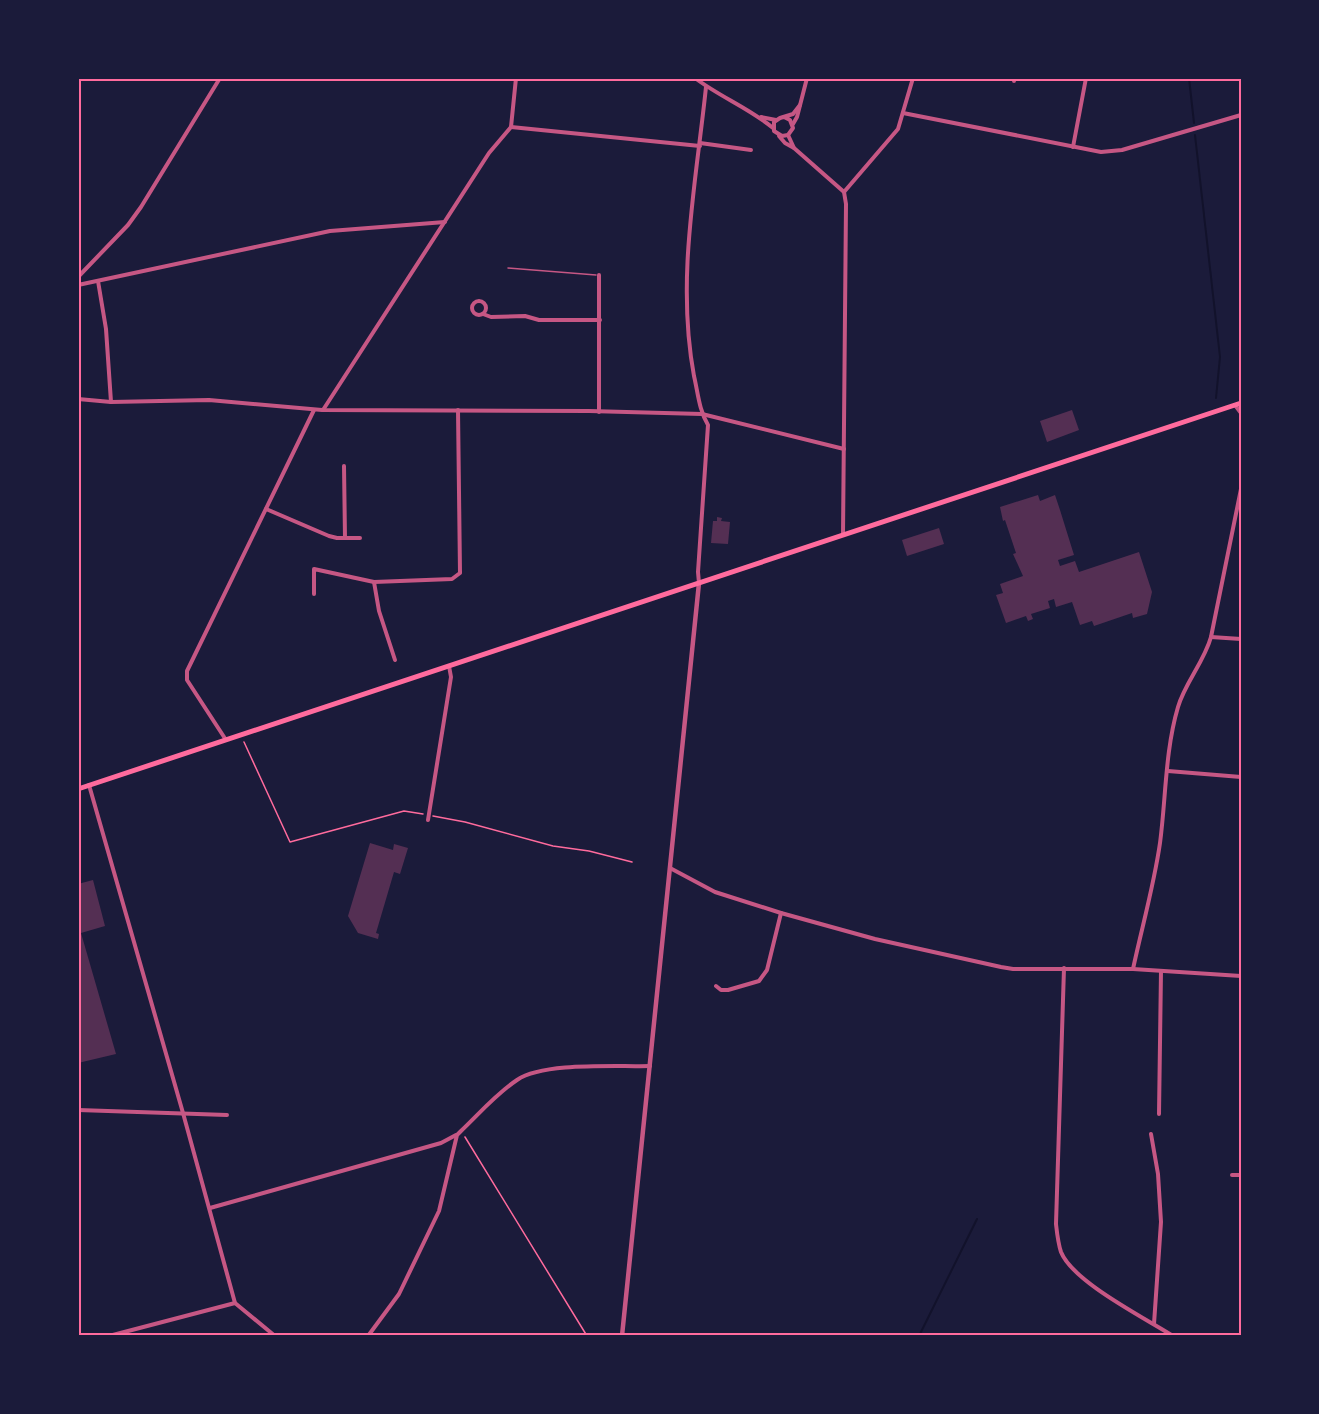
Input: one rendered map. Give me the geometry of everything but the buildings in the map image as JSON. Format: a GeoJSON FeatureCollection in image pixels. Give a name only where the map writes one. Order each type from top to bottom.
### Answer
{"type":"FeatureCollection","features":[{"type":"Feature","properties":{"kind":"main road"},"geometry":{"type":"LineString","coordinates":[[78,789],[1238,404]]}},
{"type":"Feature","properties":{"kind":"street"},"geometry":{"type":"LineString","coordinates":[[78,277],[128,225],[141,207],[220,78]]}},
{"type":"Feature","properties":{"kind":"street"},"geometry":{"type":"LineString","coordinates":[[322,410],[489,153],[511,127],[516,78]]}},
{"type":"Feature","properties":{"kind":"street"},"geometry":{"type":"LineString","coordinates":[[694,78],[760,117],[785,143],[794,148],[844,192],[846,204],[843,535]]}},
{"type":"Feature","properties":{"kind":"street"},"geometry":{"type":"LineString","coordinates":[[779,136],[788,135],[792,130],[807,78]]}},
{"type":"Feature","properties":{"kind":"street"},"geometry":{"type":"LineString","coordinates":[[844,192],[898,129],[914,78]]}},
{"type":"Feature","properties":{"kind":"street"},"geometry":{"type":"LineString","coordinates":[[1073,147],[1086,78]]}},
{"type":"Feature","properties":{"kind":"street"},"geometry":{"type":"LineString","coordinates":[[622,1336],[699,583],[708,425],[702,414],[690,352],[686,288],[687,248],[706,87]]}},
{"type":"Feature","properties":{"kind":"street"},"geometry":{"type":"LineString","coordinates":[[760,117],[776,120],[793,114],[800,105]]}},
{"type":"Feature","properties":{"kind":"street"},"geometry":{"type":"LineString","coordinates":[[903,113],[1101,152],[1122,150],[1241,115]]}},
{"type":"Feature","properties":{"kind":"street"},"geometry":{"type":"LineString","coordinates":[[784,117],[792,125]]}},
{"type":"Feature","properties":{"kind":"street"},"geometry":{"type":"LineString","coordinates":[[773,128],[776,120]]}},
{"type":"Feature","properties":{"kind":"street"},"geometry":{"type":"LineString","coordinates":[[511,127],[751,150]]}},
{"type":"Feature","properties":{"kind":"street"},"geometry":{"type":"LineString","coordinates":[[788,135],[794,148]]}},
{"type":"Feature","properties":{"kind":"street"},"geometry":{"type":"LineString","coordinates":[[78,285],[330,231],[445,222]]}},
{"type":"Feature","properties":{"kind":"street"},"geometry":{"type":"LineString","coordinates":[[599,275],[599,412]]}},
{"type":"Feature","properties":{"kind":"street"},"geometry":{"type":"LineString","coordinates":[[98,281],[106,328],[111,402]]}},
{"type":"Feature","properties":{"kind":"street"},"geometry":{"type":"LineString","coordinates":[[483,314],[491,317],[525,316],[539,320],[600,320]]}},
{"type":"Feature","properties":{"kind":"street"},"geometry":{"type":"LineString","coordinates":[[78,399],[111,402],[208,400],[314,410],[702,414],[844,449]]}},
{"type":"Feature","properties":{"kind":"street"},"geometry":{"type":"LineString","coordinates":[[1238,404],[1241,413]]}},
{"type":"Feature","properties":{"kind":"street"},"geometry":{"type":"LineString","coordinates":[[226,740],[187,680],[186,673],[314,410]]}},
{"type":"Feature","properties":{"kind":"street"},"geometry":{"type":"LineString","coordinates":[[314,594],[314,569],[374,582],[452,579],[460,573],[459,410]]}},
{"type":"Feature","properties":{"kind":"street"},"geometry":{"type":"LineString","coordinates":[[344,466],[345,538]]}},
{"type":"Feature","properties":{"kind":"street"},"geometry":{"type":"LineString","coordinates":[[1133,969],[1159,847],[1168,758],[1178,705],[1207,650],[1211,637],[1241,489]]}},
{"type":"Feature","properties":{"kind":"street"},"geometry":{"type":"LineString","coordinates":[[266,509],[329,536],[360,538]]}},
{"type":"Feature","properties":{"kind":"street"},"geometry":{"type":"LineString","coordinates":[[374,582],[379,611],[395,660]]}},
{"type":"Feature","properties":{"kind":"street"},"geometry":{"type":"LineString","coordinates":[[1211,637],[1241,639]]}},
{"type":"Feature","properties":{"kind":"street"},"geometry":{"type":"LineString","coordinates":[[428,817],[451,677],[449,666]]}},
{"type":"Feature","properties":{"kind":"street"},"geometry":{"type":"LineString","coordinates":[[1168,771],[1241,777]]}},
{"type":"Feature","properties":{"kind":"street"},"geometry":{"type":"LineString","coordinates":[[89,785],[236,1303],[275,1336]]}},
{"type":"Feature","properties":{"kind":"street"},"geometry":{"type":"LineString","coordinates":[[670,868],[715,892],[781,913],[875,939],[1001,967],[1161,970],[1241,976]]}},
{"type":"Feature","properties":{"kind":"street"},"geometry":{"type":"LineString","coordinates":[[716,986],[721,990],[728,990],[759,981],[767,970],[781,913]]}},
{"type":"Feature","properties":{"kind":"street"},"geometry":{"type":"LineString","coordinates":[[1064,968],[1056,1224],[1058,1241],[1062,1253],[1077,1274],[1173,1336]]}},
{"type":"Feature","properties":{"kind":"street"},"geometry":{"type":"LineString","coordinates":[[1159,1114],[1161,970]]}},
{"type":"Feature","properties":{"kind":"street"},"geometry":{"type":"LineString","coordinates":[[210,1208],[441,1143],[457,1135],[515,1081],[533,1072],[554,1068],[650,1066]]}},
{"type":"Feature","properties":{"kind":"street"},"geometry":{"type":"LineString","coordinates":[[78,1110],[227,1114]]}},
{"type":"Feature","properties":{"kind":"street"},"geometry":{"type":"LineString","coordinates":[[1151,1134],[1158,1174],[1161,1222],[1154,1324]]}},
{"type":"Feature","properties":{"kind":"street"},"geometry":{"type":"LineString","coordinates":[[368,1336],[399,1294],[438,1211],[457,1135]]}},
{"type":"Feature","properties":{"kind":"street"},"geometry":{"type":"LineString","coordinates":[[1232,1175],[1241,1175]]}},
{"type":"Feature","properties":{"kind":"street"},"geometry":{"type":"LineString","coordinates":[[109,1336],[236,1303]]}},
{"type":"Feature","properties":{"kind":"lane"},"geometry":{"type":"LineString","coordinates":[[508,268],[599,275]]}},
{"type":"Feature","properties":{"kind":"path"},"geometry":{"type":"LineString","coordinates":[[242,735],[290,842],[398,812],[410,811],[428,817],[465,822],[554,846],[589,851],[632,862]]}},
{"type":"Feature","properties":{"kind":"path"},"geometry":{"type":"LineString","coordinates":[[461,1131],[587,1336]]}},
{"type":"Feature","properties":{"kind":"waterway"},"geometry":{"type":"LineString","coordinates":[[1189,78],[1194,123]]}},
{"type":"Feature","properties":{"kind":"waterway"},"geometry":{"type":"LineString","coordinates":[[1195,135],[1220,357],[1216,398]]}},
{"type":"Feature","properties":{"kind":"waterway"},"geometry":{"type":"LineString","coordinates":[[919,1336],[977,1219]]}}]}
